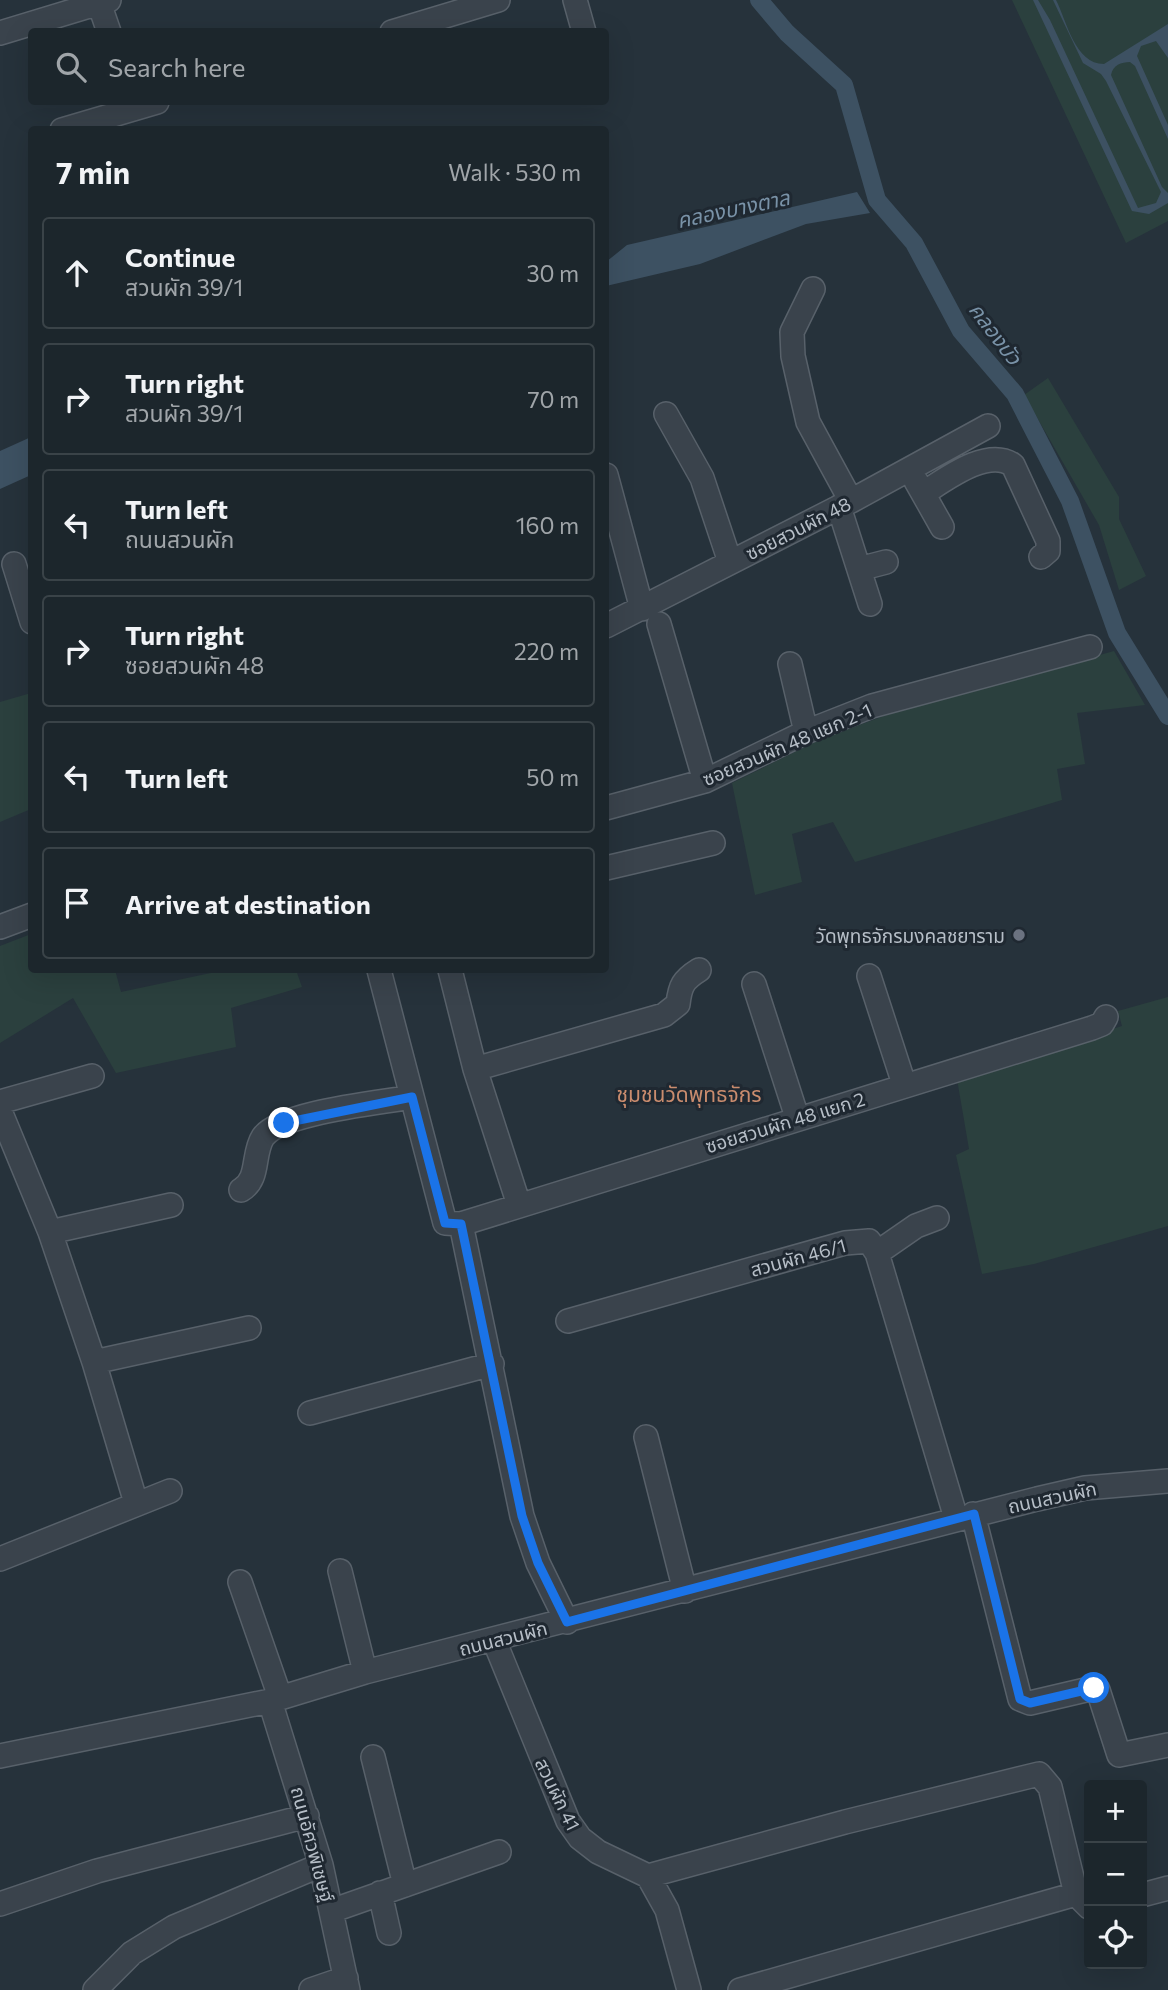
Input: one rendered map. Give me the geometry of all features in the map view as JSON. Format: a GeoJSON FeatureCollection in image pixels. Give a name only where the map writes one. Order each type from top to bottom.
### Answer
{"type":"FeatureCollection","features":[{"type":"Feature","properties":{"kind":"street"},"geometry":{"type":"LineString","coordinates":[[406,28],[499,0]]}},
{"type":"Feature","properties":{"kind":"street"},"geometry":{"type":"LineString","coordinates":[[575,0],[583,28]]}},
{"type":"Feature","properties":{"kind":"street"},"geometry":{"type":"LineString","coordinates":[[0,33],[102,1],[108,28]]}},
{"type":"Feature","properties":{"kind":"street"},"geometry":{"type":"LineString","coordinates":[[73,126],[133,105]]}},
{"type":"Feature","properties":{"kind":"street"},"geometry":{"type":"LineString","coordinates":[[813,289],[792,332],[793,356],[808,422],[845,504],[859,569],[870,604]]}},
{"type":"Feature","properties":{"kind":"street"},"geometry":{"type":"LineString","coordinates":[[666,414],[702,478],[730,562]]}},
{"type":"Feature","properties":{"kind":"street","name":"ซอยสวนผัก 48"},"geometry":{"type":"LineString","coordinates":[[609,625],[651,617],[730,562],[845,504],[988,426]]}},
{"type":"Feature","properties":{"kind":"street"},"geometry":{"type":"LineString","coordinates":[[924,493],[950,477],[992,459],[1005,460],[1013,466],[1048,541],[1048,551],[1041,558]]}},
{"type":"Feature","properties":{"kind":"street"},"geometry":{"type":"LineString","coordinates":[[908,470],[942,527]]}},
{"type":"Feature","properties":{"kind":"street"},"geometry":{"type":"LineString","coordinates":[[609,484],[705,781]]}},
{"type":"Feature","properties":{"kind":"street"},"geometry":{"type":"LineString","coordinates":[[859,569],[886,562]]}},
{"type":"Feature","properties":{"kind":"street"},"geometry":{"type":"LineString","coordinates":[[14,564],[28,609]]}},
{"type":"Feature","properties":{"kind":"street","name":"ซอยสวนผัก 48 แยก 2-1"},"geometry":{"type":"LineString","coordinates":[[609,807],[705,781],[806,732],[872,706],[1090,647]]}},
{"type":"Feature","properties":{"kind":"street"},"geometry":{"type":"LineString","coordinates":[[790,664],[806,732]]}},
{"type":"Feature","properties":{"kind":"street"},"geometry":{"type":"LineString","coordinates":[[609,863],[713,843]]}},
{"type":"Feature","properties":{"kind":"street"},"geometry":{"type":"LineString","coordinates":[[0,927],[28,916]]}},
{"type":"Feature","properties":{"kind":"street"},"geometry":{"type":"LineString","coordinates":[[475,1069],[664,1015],[678,1004],[679,989],[685,979],[699,970]]}},
{"type":"Feature","properties":{"kind":"street"},"geometry":{"type":"LineString","coordinates":[[380,973],[445,1223],[461,1224],[492,1364],[511,1474],[522,1516],[538,1563],[567,1622]]}},
{"type":"Feature","properties":{"kind":"street"},"geometry":{"type":"LineString","coordinates":[[451,973],[475,1069],[519,1205]]}},
{"type":"Feature","properties":{"kind":"street"},"geometry":{"type":"LineString","coordinates":[[869,976],[904,1084]]}},
{"type":"Feature","properties":{"kind":"street"},"geometry":{"type":"LineString","coordinates":[[754,984],[797,1117]]}},
{"type":"Feature","properties":{"kind":"street","name":"ซอยสวนผัก 48 แยก 2"},"geometry":{"type":"LineString","coordinates":[[461,1224],[797,1117],[1092,1028],[1102,1024],[1105,1017]]}},
{"type":"Feature","properties":{"kind":"street"},"geometry":{"type":"LineString","coordinates":[[0,1102],[92,1076]]}},
{"type":"Feature","properties":{"kind":"street"},"geometry":{"type":"LineString","coordinates":[[241,1190],[252,1179],[257,1153],[268,1130],[296,1119],[412,1097]]}},
{"type":"Feature","properties":{"kind":"street"},"geometry":{"type":"LineString","coordinates":[[0,1111],[50,1232],[94,1362],[136,1503]]}},
{"type":"Feature","properties":{"kind":"street"},"geometry":{"type":"LineString","coordinates":[[50,1232],[110,1216],[171,1205]]}},
{"type":"Feature","properties":{"kind":"street"},"geometry":{"type":"LineString","coordinates":[[877,1253],[916,1226],[937,1218]]}},
{"type":"Feature","properties":{"kind":"street","name":"สวนผัก 46/1"},"geometry":{"type":"LineString","coordinates":[[568,1321],[845,1243],[869,1241],[877,1253],[965,1516],[1020,1699],[1030,1703],[1094,1688],[1098,1690],[1119,1755],[1168,1745]]}},
{"type":"Feature","properties":{"kind":"street"},"geometry":{"type":"LineString","coordinates":[[94,1362],[249,1328]]}},
{"type":"Feature","properties":{"kind":"street"},"geometry":{"type":"LineString","coordinates":[[310,1413],[492,1364]]}},
{"type":"Feature","properties":{"kind":"street"},"geometry":{"type":"LineString","coordinates":[[646,1437],[685,1591]]}},
{"type":"Feature","properties":{"kind":"street","name":"ถนนสวนผัก"},"geometry":{"type":"LineString","coordinates":[[0,1756],[275,1699],[365,1672],[567,1622],[965,1516],[1085,1488],[1168,1481]]}},
{"type":"Feature","properties":{"kind":"street"},"geometry":{"type":"LineString","coordinates":[[0,1559],[170,1491]]}},
{"type":"Feature","properties":{"kind":"street"},"geometry":{"type":"LineString","coordinates":[[340,1571],[365,1672]]}},
{"type":"Feature","properties":{"kind":"street","name":"ถนนอัศวพิเชษฐ์"},"geometry":{"type":"LineString","coordinates":[[240,1582],[321,1865],[347,1984]]}},
{"type":"Feature","properties":{"kind":"street","name":"สวนผัก 41"},"geometry":{"type":"LineString","coordinates":[[494,1640],[568,1821],[580,1838],[598,1852],[648,1876]]}},
{"type":"Feature","properties":{"kind":"street"},"geometry":{"type":"LineString","coordinates":[[373,1757],[405,1885]]}},
{"type":"Feature","properties":{"kind":"street"},"geometry":{"type":"LineString","coordinates":[[689,1990],[667,1910],[648,1876],[845,1822],[1039,1774],[1050,1787],[1083,1900],[740,1990]]}},
{"type":"Feature","properties":{"kind":"street"},"geometry":{"type":"LineString","coordinates":[[0,1903],[97,1871],[307,1816]]}},
{"type":"Feature","properties":{"kind":"street"},"geometry":{"type":"LineString","coordinates":[[331,1911],[499,1852]]}},
{"type":"Feature","properties":{"kind":"street"},"geometry":{"type":"LineString","coordinates":[[95,1990],[132,1953],[174,1927],[321,1865]]}},
{"type":"Feature","properties":{"kind":"street"},"geometry":{"type":"LineString","coordinates":[[1147,1894],[1168,1888]]}},
{"type":"Feature","properties":{"kind":"street"},"geometry":{"type":"LineString","coordinates":[[380,1893],[389,1933]]}},
{"type":"Feature","properties":{"kind":"street"},"geometry":{"type":"LineString","coordinates":[[311,1990],[347,1984]]}},
{"type":"Feature","properties":{"kind":"green space"},"geometry":{"type":"Polygon","coordinates":[[[1012,0],[1168,0],[1168,221],[1126,243],[1012,0]]]}},
{"type":"Feature","properties":{"kind":"green space"},"geometry":{"type":"Polygon","coordinates":[[[1048,378],[1119,497],[1119,519],[1146,576],[1119,590],[1099,525],[1024,395],[1048,378]]]}},
{"type":"Feature","properties":{"kind":"green space"},"geometry":{"type":"Polygon","coordinates":[[[1114,651],[1145,705],[1077,713],[1085,764],[1057,769],[1062,800],[855,862],[833,822],[792,834],[802,882],[755,895],[732,783],[821,739],[884,716],[1114,651]]]}},
{"type":"Feature","properties":{"kind":"green space"},"geometry":{"type":"Polygon","coordinates":[[[28,694],[28,810],[0,822],[0,702],[28,694]]]}},
{"type":"Feature","properties":{"kind":"green space"},"geometry":{"type":"Polygon","coordinates":[[[28,935],[28,973],[116,973],[121,992],[211,973],[297,973],[302,987],[231,1008],[236,1047],[116,1073],[73,998],[0,1043],[0,946],[28,935]]]}},
{"type":"Feature","properties":{"kind":"green space"},"geometry":{"type":"Polygon","coordinates":[[[1168,997],[1168,1226],[1034,1264],[982,1274],[956,1155],[969,1149],[957,1079],[1122,1026],[1118,1011],[1168,997]]]}},
{"type":"Feature","properties":{"kind":"water"},"geometry":{"type":"Polygon","coordinates":[[[1033,0],[1038,0],[1050,20],[1138,208],[1156,203],[1161,192],[1106,81],[1101,74],[1083,63],[1053,0],[1056,0],[1079,50],[1094,62],[1104,64],[1168,24],[1168,58],[1156,41],[1141,46],[1137,56],[1168,125],[1168,139],[1135,66],[1130,62],[1121,63],[1111,75],[1162,187],[1168,193],[1168,203],[1149,214],[1132,211],[1033,0]]]}},
{"type":"Feature","properties":{"kind":"water"},"geometry":{"type":"Polygon","coordinates":[[[857,192],[870,213],[806,224],[700,264],[609,285],[609,260],[627,245],[857,192]]]}},
{"type":"Feature","properties":{"kind":"water"},"geometry":{"type":"Polygon","coordinates":[[[28,438],[28,476],[0,489],[0,451],[28,438]]]}},
{"type":"Feature","properties":{"kind":"waterway","name":"คลองบัว"},"geometry":{"type":"LineString","coordinates":[[759,0],[787,33],[844,85],[877,200],[914,243],[961,331],[1015,394],[1070,501],[1117,633],[1168,716]]}},
{"type":"Feature","properties":{"kind":"place","name":"วัดพุทธจักรมงคลชยาราม"},"geometry":{"type":"Point","coordinates":[1019,935]}},
{"type":"Feature","properties":{"kind":"district","name":"ชุมชนวัดพุทธจักร"},"geometry":{"type":"Point","coordinates":[689,1093]}},
{"type":"Feature","properties":{"kind":"route"},"geometry":{"type":"LineString","coordinates":[[284,1123],[412,1097],[445,1223],[461,1224],[492,1364],[511,1474],[522,1516],[538,1563],[567,1622],[873,1543],[974,1514],[1020,1699],[1030,1703],[1094,1688]]}},
{"type":"Feature","properties":{"kind":"water label","name":"คลองบางตาล"},"geometry":{"type":"Point","coordinates":[733,208]}}]}
